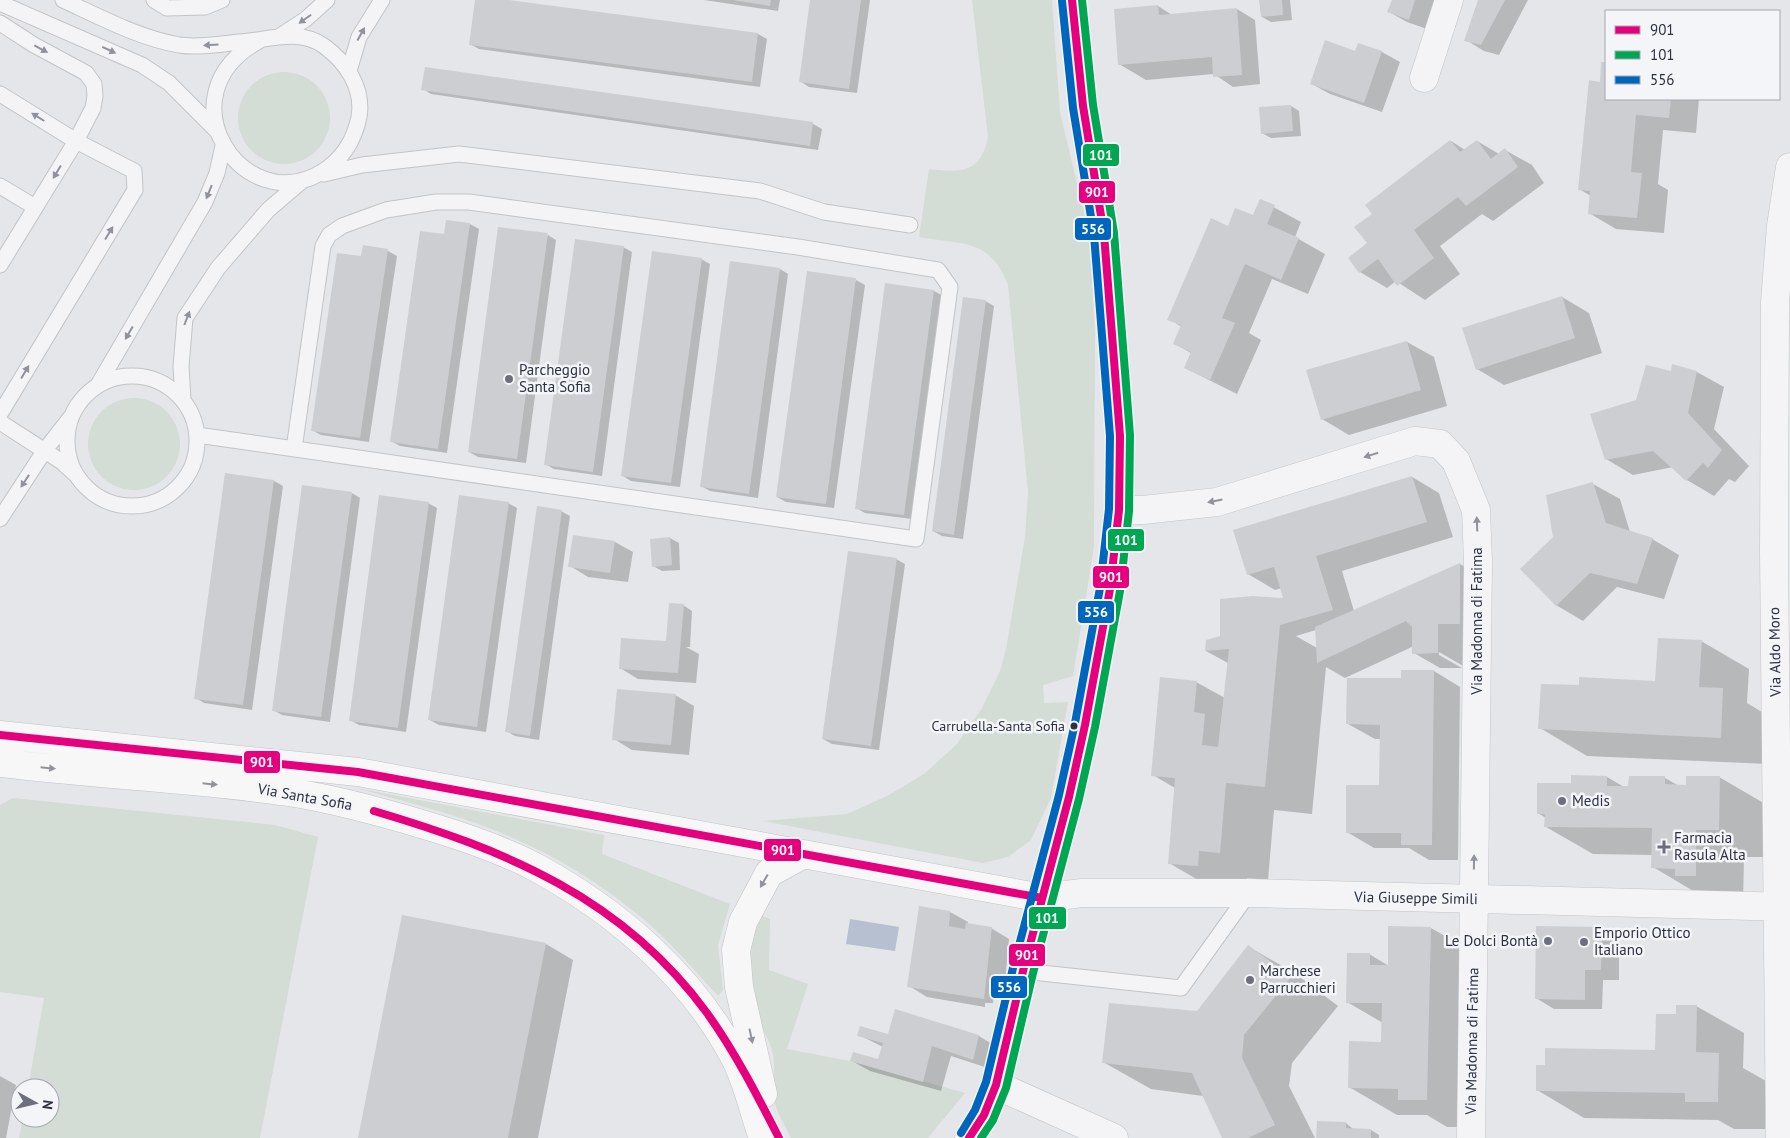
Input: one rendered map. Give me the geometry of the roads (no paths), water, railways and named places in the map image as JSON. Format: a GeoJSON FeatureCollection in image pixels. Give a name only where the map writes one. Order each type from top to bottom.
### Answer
{"type":"FeatureCollection","features":[{"type":"Feature","properties":{"kind":"main road"},"geometry":{"type":"LineString","coordinates":[[969,1138],[984,1115],[996,1086],[1085,725],[1110,589],[1120,510],[1120,436],[1104,234],[1083,106],[1072,0]]}},
{"type":"Feature","properties":{"kind":"main road","name":"Via Santa Sofia"},"geometry":{"type":"LineString","coordinates":[[0,735],[358,772],[1042,898]]}},
{"type":"Feature","properties":{"kind":"main road","name":"Via Santa Sofia"},"geometry":{"type":"LineString","coordinates":[[0,763],[288,792],[354,805],[488,846],[536,868],[578,893],[626,926],[666,964],[706,1012],[737,1062],[770,1131]]}},
{"type":"Feature","properties":{"kind":"main road"},"geometry":{"type":"LineString","coordinates":[[770,1131],[739,988],[736,950],[743,922],[769,873],[804,854]]}},
{"type":"Feature","properties":{"kind":"street"},"geometry":{"type":"LineString","coordinates":[[1424,78],[1449,0]]}},
{"type":"Feature","properties":{"kind":"street","name":"Via Aldo Moro"},"geometry":{"type":"LineString","coordinates":[[1780,1138],[1784,907],[1774,553],[1775,302],[1781,226],[1790,167]]}},
{"type":"Feature","properties":{"kind":"street","name":"Via Madonna di Fatima"},"geometry":{"type":"LineString","coordinates":[[1120,510],[1143,510],[1216,502],[1415,441],[1440,444],[1456,461],[1476,510],[1478,562],[1471,1138]]}},
{"type":"Feature","properties":{"kind":"street","name":"Via Giuseppe Simili"},"geometry":{"type":"LineString","coordinates":[[1042,898],[1082,893],[1249,893],[1784,907]]}},
{"type":"Feature","properties":{"kind":"street"},"geometry":{"type":"LineString","coordinates":[[996,1086],[1114,1138]]}},
{"type":"Feature","properties":{"kind":"lane"},"geometry":{"type":"LineString","coordinates":[[63,0],[154,40],[181,45],[260,41],[280,36],[300,37],[320,43],[337,55],[349,71],[357,90],[360,111],[356,131],[347,150],[332,165],[309,178],[268,210],[218,268],[185,318],[181,366],[183,400]]}},
{"type":"Feature","properties":{"kind":"lane"},"geometry":{"type":"LineString","coordinates":[[154,0],[167,8],[205,7],[222,0]]}},
{"type":"Feature","properties":{"kind":"lane"},"geometry":{"type":"LineString","coordinates":[[280,36],[306,19],[327,0]]}},
{"type":"Feature","properties":{"kind":"lane"},"geometry":{"type":"LineString","coordinates":[[349,71],[359,37],[382,0]]}},
{"type":"Feature","properties":{"kind":"lane"},"geometry":{"type":"LineString","coordinates":[[0,3],[142,65],[169,83],[217,131]]}},
{"type":"Feature","properties":{"kind":"lane"},"geometry":{"type":"LineString","coordinates":[[0,24],[86,73],[94,84],[94,108],[76,141],[0,265]]}},
{"type":"Feature","properties":{"kind":"lane"},"geometry":{"type":"LineString","coordinates":[[260,41],[243,50],[230,62],[221,78],[215,95],[214,113],[217,131],[223,146],[242,166],[266,179],[284,182],[362,165],[459,154],[760,191],[824,212],[910,224]]}},
{"type":"Feature","properties":{"kind":"lane"},"geometry":{"type":"LineString","coordinates":[[0,94],[76,141],[134,170],[135,190],[0,414]]}},
{"type":"Feature","properties":{"kind":"lane"},"geometry":{"type":"LineString","coordinates":[[98,386],[205,202],[217,173],[223,146]]}},
{"type":"Feature","properties":{"kind":"lane"},"geometry":{"type":"LineString","coordinates":[[0,186],[36,207]]}},
{"type":"Feature","properties":{"kind":"lane"},"geometry":{"type":"LineString","coordinates":[[197,435],[916,539],[950,287],[938,270],[565,214],[469,202],[436,202],[386,210],[342,226],[329,235],[323,246],[294,449]]}},
{"type":"Feature","properties":{"kind":"lane"},"geometry":{"type":"LineString","coordinates":[[0,422],[45,450],[93,492],[110,502],[128,506],[155,502],[179,486],[187,475],[197,449],[195,423],[183,400],[169,387],[153,379],[134,376],[116,378],[98,386],[84,398],[45,450],[0,519]]}},
{"type":"Feature","properties":{"kind":"lane"},"geometry":{"type":"LineString","coordinates":[[74,413],[69,428],[68,444],[71,463],[80,479]]}},
{"type":"Feature","properties":{"kind":"lane"},"geometry":{"type":"LineString","coordinates":[[1023,971],[1180,988],[1249,893]]}},
{"type":"Feature","properties":{"kind":"water"},"geometry":{"type":"Polygon","coordinates":[[[850,919],[899,927],[895,951],[846,944],[850,919]]]}},
{"type":"Feature","properties":{"kind":"place","name":"Parcheggio Santa Sofia"},"geometry":{"type":"Point","coordinates":[509,379]}},
{"type":"Feature","properties":{"kind":"place","name":"Carrubella-Santa Sofia"},"geometry":{"type":"Point","coordinates":[1074,726]}},
{"type":"Feature","properties":{"kind":"place","name":"Medis"},"geometry":{"type":"Point","coordinates":[1562,801]}},
{"type":"Feature","properties":{"kind":"place","name":"Farmacia Rasula Alta"},"geometry":{"type":"Point","coordinates":[1664,847]}},
{"type":"Feature","properties":{"kind":"place","name":"Le Dolci Bontà"},"geometry":{"type":"Point","coordinates":[1548,941]}},
{"type":"Feature","properties":{"kind":"place","name":"Emporio Ottico Italiano"},"geometry":{"type":"Point","coordinates":[1584,942]}},
{"type":"Feature","properties":{"kind":"place","name":"Marchese Parrucchieri"},"geometry":{"type":"Point","coordinates":[1250,980]}}]}
